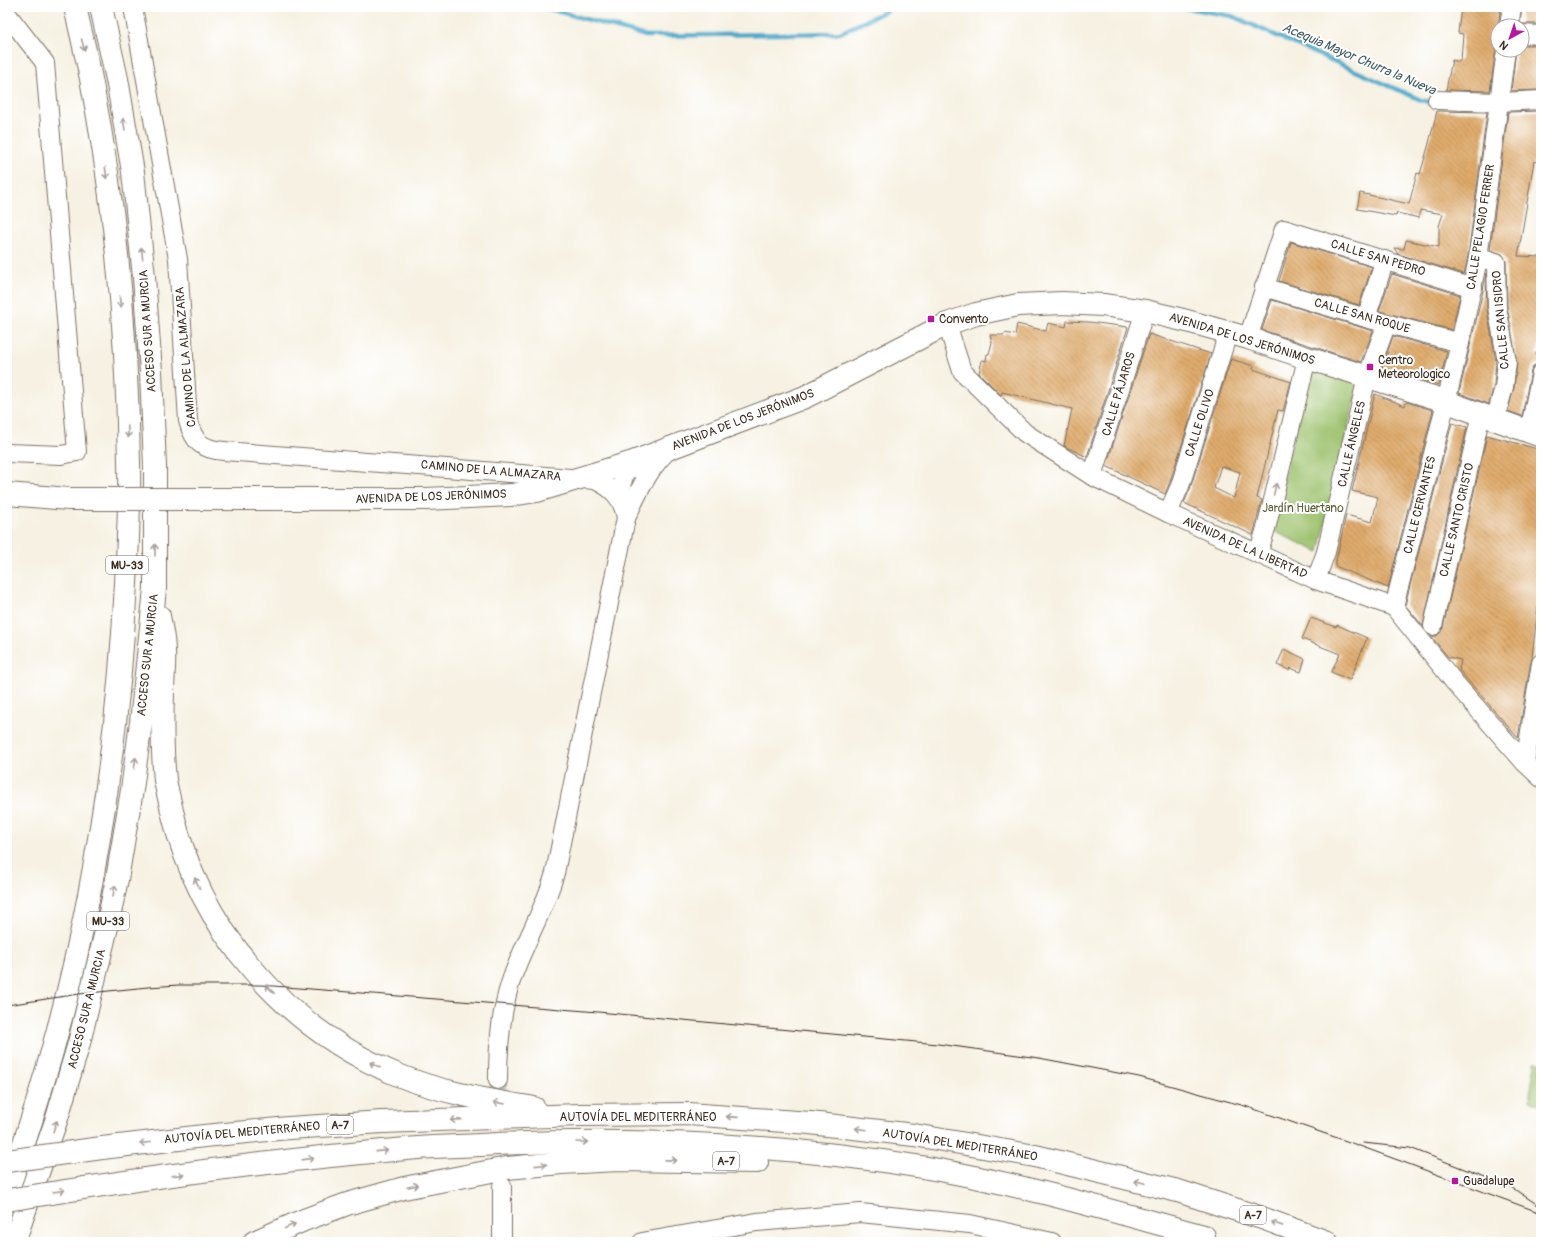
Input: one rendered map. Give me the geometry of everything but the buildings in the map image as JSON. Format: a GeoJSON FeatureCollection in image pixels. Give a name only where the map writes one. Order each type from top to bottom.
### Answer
{"type":"FeatureCollection","features":[{"type":"Feature","properties":{"kind":"main road","name":"ACCESO SUR A MURCIA"},"geometry":{"type":"LineString","coordinates":[[7,1192],[32,1117],[75,963],[96,856],[116,719],[124,632],[130,466],[126,370],[116,247],[105,160],[92,83],[75,7]]}},
{"type":"Feature","properties":{"kind":"main road","name":"ACCESO SUR A MURCIA"},"geometry":{"type":"LineString","coordinates":[[14,1242],[57,1118],[79,1043],[107,927],[117,880],[132,790],[141,722],[155,589],[155,467],[151,372],[144,276],[133,172],[101,7]]}},
{"type":"Feature","properties":{"kind":"main road","name":"AVENIDA DE LOS JERÓNIMOS"},"geometry":{"type":"LineString","coordinates":[[7,494],[68,499],[366,500],[476,498],[537,491],[581,479],[629,463],[805,397],[947,324],[976,314],[1018,305],[1062,303],[1102,305],[1145,311],[1238,335],[1446,402],[1535,434]]}},
{"type":"Feature","properties":{"kind":"main road"},"geometry":{"type":"LineString","coordinates":[[155,589],[164,650],[162,739],[166,782],[174,819],[180,842],[197,884],[225,934],[242,958],[274,994],[326,1037],[350,1052],[398,1076],[451,1093],[486,1101],[579,1115]]}},
{"type":"Feature","properties":{"kind":"main road","name":"AUTOVÍA DEL MEDITERRÁNEO"},"geometry":{"type":"LineString","coordinates":[[7,1161],[204,1136],[289,1128],[382,1122],[579,1115],[689,1114],[810,1123],[914,1135],[1035,1156],[1178,1191],[1262,1218],[1327,1242]]}},
{"type":"Feature","properties":{"kind":"main road"},"geometry":{"type":"LineString","coordinates":[[7,1172],[32,1117]]}},
{"type":"Feature","properties":{"kind":"main road"},"geometry":{"type":"LineString","coordinates":[[7,1200],[247,1166],[419,1148],[572,1142],[671,1143],[780,1150],[849,1157],[928,1168],[1073,1200],[1212,1239]]}},
{"type":"Feature","properties":{"kind":"main road","name":"A-7"},"geometry":{"type":"LineString","coordinates":[[254,1242],[304,1220],[347,1204],[404,1188],[464,1175],[507,1168],[618,1160],[782,1163],[919,1178],[973,1186],[1068,1205],[1212,1239]]}},
{"type":"Feature","properties":{"kind":"street","name":"CAMINO DE LA ALMAZARA"},"geometry":{"type":"LineString","coordinates":[[133,7],[178,259],[188,421],[192,434],[198,442],[206,448],[224,451],[595,480],[602,483],[616,494],[624,509]]}},
{"type":"Feature","properties":{"kind":"street"},"geometry":{"type":"LineString","coordinates":[[1511,18],[1512,7]]}},
{"type":"Feature","properties":{"kind":"street"},"geometry":{"type":"LineString","coordinates":[[7,14],[45,63],[78,452],[61,456],[7,453]]}},
{"type":"Feature","properties":{"kind":"street"},"geometry":{"type":"LineString","coordinates":[[1530,34],[1541,35]]}},
{"type":"Feature","properties":{"kind":"street","name":"CALLE PELAGIO FERRER"},"geometry":{"type":"LineString","coordinates":[[1446,402],[1473,288],[1505,58]]}},
{"type":"Feature","properties":{"kind":"street"},"geometry":{"type":"LineString","coordinates":[[1437,100],[1499,102],[1541,100]]}},
{"type":"Feature","properties":{"kind":"street","name":"CALLE SAN PEDRO"},"geometry":{"type":"LineString","coordinates":[[1284,229],[1473,288]]}},
{"type":"Feature","properties":{"kind":"street","name":"CALLE OLIVO"},"geometry":{"type":"LineString","coordinates":[[1168,513],[1180,486],[1238,335],[1264,287],[1284,229]]}},
{"type":"Feature","properties":{"kind":"street","name":"CALLE SAN ISIDRO"},"geometry":{"type":"LineString","coordinates":[[1478,258],[1496,262],[1497,307],[1506,362],[1504,387],[1488,417]]}},
{"type":"Feature","properties":{"kind":"street"},"geometry":{"type":"LineString","coordinates":[[1366,318],[1385,260]]}},
{"type":"Feature","properties":{"kind":"street","name":"CALLE SAN ROQUE"},"geometry":{"type":"LineString","coordinates":[[1264,287],[1366,318],[1460,343]]}},
{"type":"Feature","properties":{"kind":"street","name":"CALLE PÁJAROS"},"geometry":{"type":"LineString","coordinates":[[1092,476],[1145,311]]}},
{"type":"Feature","properties":{"kind":"street","name":"AVENIDA DE LA LIBERTAD"},"geometry":{"type":"LineString","coordinates":[[947,324],[962,371],[1025,433],[1092,476],[1168,513],[1316,580],[1394,608]]}},
{"type":"Feature","properties":{"kind":"street","name":"CALLE ÁNGELES"},"geometry":{"type":"LineString","coordinates":[[1316,580],[1326,552],[1368,377],[1387,324]]}},
{"type":"Feature","properties":{"kind":"street"},"geometry":{"type":"LineString","coordinates":[[1258,554],[1267,525],[1307,358]]}},
{"type":"Feature","properties":{"kind":"street"},"geometry":{"type":"LineString","coordinates":[[1535,434],[1541,373]]}},
{"type":"Feature","properties":{"kind":"street","name":"CALLE CERVANTES"},"geometry":{"type":"LineString","coordinates":[[1394,608],[1446,402]]}},
{"type":"Feature","properties":{"kind":"street","name":"CALLE SANTO CRISTO"},"geometry":{"type":"LineString","coordinates":[[1433,626],[1488,417]]}},
{"type":"Feature","properties":{"kind":"street"},"geometry":{"type":"LineString","coordinates":[[624,509],[658,462],[674,446]]}},
{"type":"Feature","properties":{"kind":"street"},"geometry":{"type":"LineString","coordinates":[[498,1080],[498,1044],[503,1010],[516,968],[545,905],[555,874],[624,509],[622,478],[629,463],[641,473],[642,486]]}},
{"type":"Feature","properties":{"kind":"street"},"geometry":{"type":"LineString","coordinates":[[1394,608],[1455,683],[1525,763],[1541,778]]}},
{"type":"Feature","properties":{"kind":"street"},"geometry":{"type":"LineString","coordinates":[[1525,763],[1541,663]]}},
{"type":"Feature","properties":{"kind":"street"},"geometry":{"type":"LineString","coordinates":[[502,1186],[502,1242]]}},
{"type":"Feature","properties":{"kind":"street"},"geometry":{"type":"LineString","coordinates":[[642,1242],[757,1222],[860,1213],[970,1224],[1052,1242]]}},
{"type":"Feature","properties":{"kind":"green space","name":"Jardín Huertano"},"geometry":{"type":"Polygon","coordinates":[[[1312,361],[1360,376],[1319,552],[1271,530],[1312,361]]]}},
{"type":"Feature","properties":{"kind":"green space"},"geometry":{"type":"Polygon","coordinates":[[[1535,1062],[1541,1062],[1541,1105],[1529,1100],[1535,1062]]]}},
{"type":"Feature","properties":{"kind":"waterway","name":"Acequia Mayor Churra la Nueva"},"geometry":{"type":"LineString","coordinates":[[543,7],[646,36],[840,33],[888,10],[890,7]]}},
{"type":"Feature","properties":{"kind":"waterway","name":"Acequia Mayor Churra la Nueva"},"geometry":{"type":"LineString","coordinates":[[1180,7],[1232,16],[1421,100],[1434,103]]}},
{"type":"Feature","properties":{"kind":"tunnel"},"geometry":{"type":"LineString","coordinates":[[498,1080],[501,1183]]}},
{"type":"Feature","properties":{"kind":"tram line"},"geometry":{"type":"LineString","coordinates":[[7,1005],[79,994],[148,987],[179,985],[261,985],[598,1012],[938,1044],[1039,1058],[1139,1077],[1245,1106],[1349,1142],[1541,1213]]}},
{"type":"Feature","properties":{"kind":"tram line"},"geometry":{"type":"LineString","coordinates":[[1363,1143],[1410,1148],[1511,1187],[1541,1207]]}},
{"type":"Feature","properties":{"kind":"place","name":"Convento"},"geometry":{"type":"Point","coordinates":[931,319]}},
{"type":"Feature","properties":{"kind":"place","name":"Centro Meteorologico"},"geometry":{"type":"Point","coordinates":[1370,367]}},
{"type":"Feature","properties":{"kind":"place","name":"Guadalupe"},"geometry":{"type":"Point","coordinates":[1455,1181]}}]}
